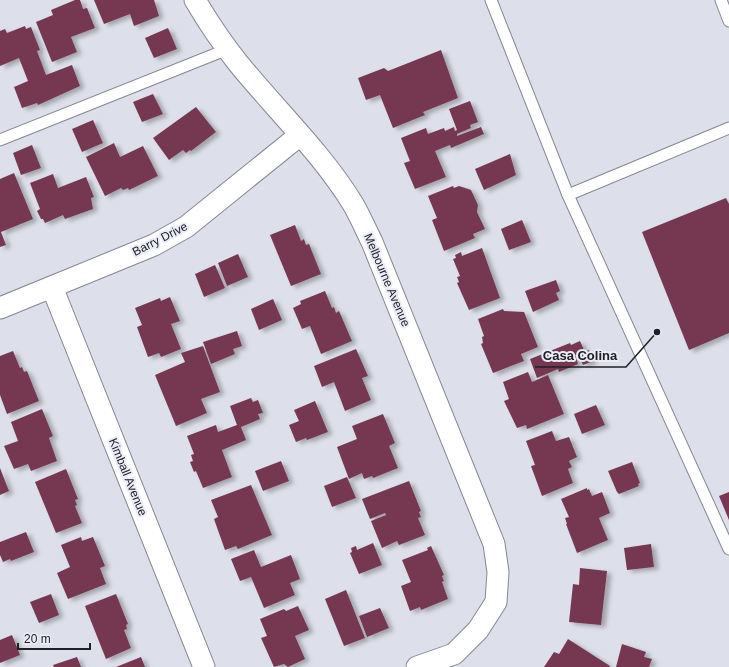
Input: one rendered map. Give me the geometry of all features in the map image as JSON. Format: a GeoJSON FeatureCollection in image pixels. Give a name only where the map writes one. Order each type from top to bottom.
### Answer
{"type":"FeatureCollection","features":[{"type":"Feature","properties":{"kind":"street","name":"Melbourne Avenue"},"geometry":{"type":"LineString","coordinates":[[195,0],[214,31],[332,173],[354,205],[372,242],[494,544],[498,572],[496,602],[478,630],[454,654],[417,667]]}},
{"type":"Feature","properties":{"kind":"street","name":"Barry Drive"},"geometry":{"type":"LineString","coordinates":[[0,308],[154,245],[186,227],[300,134]]}},
{"type":"Feature","properties":{"kind":"street","name":"Kimball Avenue"},"geometry":{"type":"LineString","coordinates":[[52,287],[204,667]]}},
{"type":"Feature","properties":{"kind":"lane"},"geometry":{"type":"LineString","coordinates":[[491,0],[568,195],[729,549]]}},
{"type":"Feature","properties":{"kind":"lane"},"geometry":{"type":"LineString","coordinates":[[721,0],[729,21]]}},
{"type":"Feature","properties":{"kind":"lane"},"geometry":{"type":"LineString","coordinates":[[0,140],[228,49]]}},
{"type":"Feature","properties":{"kind":"lane"},"geometry":{"type":"LineString","coordinates":[[568,195],[729,128]]}},
{"type":"Feature","properties":{"kind":"building"},"geometry":{"type":"Polygon","coordinates":[[[75,0],[80,0],[83,9],[87,8],[95,28],[71,37],[77,52],[52,62],[36,22],[53,15],[51,10],[75,0]]]}},
{"type":"Feature","properties":{"kind":"building"},"geometry":{"type":"Polygon","coordinates":[[[94,0],[154,0],[159,16],[134,26],[130,14],[104,24],[94,0]]]}},
{"type":"Feature","properties":{"kind":"building"},"geometry":{"type":"Polygon","coordinates":[[[25,26],[26,29],[31,27],[40,50],[37,51],[46,75],[72,65],[80,86],[38,105],[37,103],[22,108],[14,87],[28,81],[19,58],[0,66],[0,31],[5,29],[7,33],[25,26]]]}},
{"type":"Feature","properties":{"kind":"building"},"geometry":{"type":"Polygon","coordinates":[[[168,28],[177,49],[154,58],[145,38],[168,28]]]}},
{"type":"Feature","properties":{"kind":"building"},"geometry":{"type":"Polygon","coordinates":[[[441,50],[458,98],[423,112],[425,115],[393,128],[380,95],[366,100],[358,78],[384,68],[388,71],[441,50]]]}},
{"type":"Feature","properties":{"kind":"building"},"geometry":{"type":"Polygon","coordinates":[[[153,94],[163,114],[142,122],[133,102],[153,94]]]}},
{"type":"Feature","properties":{"kind":"building"},"geometry":{"type":"Polygon","coordinates":[[[470,101],[478,122],[470,125],[471,128],[457,134],[457,136],[481,127],[484,134],[451,148],[450,145],[435,151],[446,177],[415,189],[404,163],[410,161],[401,138],[426,128],[428,134],[444,128],[445,131],[454,127],[455,131],[457,130],[449,109],[470,101]]]}},
{"type":"Feature","properties":{"kind":"building"},"geometry":{"type":"Polygon","coordinates":[[[196,107],[216,132],[191,151],[190,150],[186,153],[183,150],[169,160],[153,138],[196,107]]]}},
{"type":"Feature","properties":{"kind":"building"},"geometry":{"type":"Polygon","coordinates":[[[93,120],[103,143],[82,152],[72,129],[93,120]]]}},
{"type":"Feature","properties":{"kind":"building"},"geometry":{"type":"Polygon","coordinates":[[[114,143],[120,157],[143,146],[158,176],[129,190],[128,188],[123,190],[121,188],[105,196],[86,157],[114,143]]]}},
{"type":"Feature","properties":{"kind":"building"},"geometry":{"type":"Polygon","coordinates":[[[32,145],[41,168],[21,175],[13,153],[32,145]]]}},
{"type":"Feature","properties":{"kind":"building"},"geometry":{"type":"Polygon","coordinates":[[[510,154],[516,175],[484,190],[475,169],[510,154]]]}},
{"type":"Feature","properties":{"kind":"building"},"geometry":{"type":"Polygon","coordinates":[[[14,173],[33,219],[1,232],[6,245],[0,247],[0,179],[14,173]]]}},
{"type":"Feature","properties":{"kind":"building"},"geometry":{"type":"Polygon","coordinates":[[[53,174],[58,188],[86,177],[94,197],[91,198],[93,209],[65,219],[63,215],[45,223],[37,211],[40,209],[30,183],[53,174]]]}},
{"type":"Feature","properties":{"kind":"building"},"geometry":{"type":"Polygon","coordinates":[[[453,186],[454,188],[459,186],[471,190],[478,205],[477,212],[485,229],[473,234],[475,238],[444,251],[432,220],[437,218],[428,196],[453,186]]]}},
{"type":"Feature","properties":{"kind":"building"},"geometry":{"type":"Polygon","coordinates":[[[726,198],[729,204],[729,333],[689,350],[642,232],[726,198]]]}},
{"type":"Feature","properties":{"kind":"building"},"geometry":{"type":"Polygon","coordinates":[[[522,220],[531,242],[509,250],[501,229],[522,220]]]}},
{"type":"Feature","properties":{"kind":"building"},"geometry":{"type":"Polygon","coordinates":[[[295,225],[301,241],[304,239],[306,245],[309,244],[321,274],[291,286],[270,235],[295,225]]]}},
{"type":"Feature","properties":{"kind":"building"},"geometry":{"type":"Polygon","coordinates":[[[482,248],[500,298],[469,310],[457,283],[459,282],[457,277],[460,276],[453,259],[456,258],[455,255],[461,252],[462,256],[482,248]]]}},
{"type":"Feature","properties":{"kind":"building"},"geometry":{"type":"Polygon","coordinates":[[[238,254],[248,277],[227,286],[218,263],[238,254]]]}},
{"type":"Feature","properties":{"kind":"building"},"geometry":{"type":"Polygon","coordinates":[[[215,265],[225,288],[204,297],[195,274],[215,265]]]}},
{"type":"Feature","properties":{"kind":"building"},"geometry":{"type":"Polygon","coordinates":[[[556,280],[560,291],[556,293],[559,300],[533,312],[525,291],[556,280]]]}},
{"type":"Feature","properties":{"kind":"building"},"geometry":{"type":"Polygon","coordinates":[[[325,291],[332,308],[334,307],[336,313],[339,311],[352,341],[321,354],[310,326],[302,329],[293,308],[301,304],[300,301],[325,291]]]}},
{"type":"Feature","properties":{"kind":"building"},"geometry":{"type":"Polygon","coordinates":[[[170,297],[180,321],[171,324],[181,349],[161,357],[159,353],[148,357],[137,327],[142,325],[135,308],[160,298],[161,301],[170,297]]]}},
{"type":"Feature","properties":{"kind":"building"},"geometry":{"type":"Polygon","coordinates":[[[273,299],[282,320],[259,330],[251,309],[273,299]]]}},
{"type":"Feature","properties":{"kind":"building"},"geometry":{"type":"Polygon","coordinates":[[[503,309],[504,311],[524,312],[538,347],[521,354],[524,361],[493,373],[481,344],[483,343],[482,337],[484,336],[478,319],[503,309]]]}},
{"type":"Feature","properties":{"kind":"building"},"geometry":{"type":"Polygon","coordinates":[[[237,331],[242,346],[233,349],[235,354],[211,364],[203,342],[237,331]]]}},
{"type":"Feature","properties":{"kind":"building"},"geometry":{"type":"Polygon","coordinates":[[[580,341],[585,352],[589,350],[593,361],[583,365],[578,354],[575,355],[578,364],[559,372],[558,369],[537,378],[530,359],[570,343],[571,345],[580,341]]]}},
{"type":"Feature","properties":{"kind":"building"},"geometry":{"type":"Polygon","coordinates":[[[203,346],[220,392],[201,399],[207,413],[176,426],[155,375],[185,362],[181,353],[203,346]]]}},
{"type":"Feature","properties":{"kind":"building"},"geometry":{"type":"Polygon","coordinates":[[[356,349],[368,376],[362,378],[371,400],[345,411],[334,382],[322,387],[314,366],[356,349]]]}},
{"type":"Feature","properties":{"kind":"building"},"geometry":{"type":"Polygon","coordinates":[[[13,351],[20,368],[22,367],[24,372],[27,371],[39,401],[7,414],[0,395],[0,356],[13,351]]]}},
{"type":"Feature","properties":{"kind":"building"},"geometry":{"type":"Polygon","coordinates":[[[528,372],[532,382],[548,375],[564,414],[527,429],[526,425],[517,428],[504,401],[509,399],[503,382],[528,372]]]}},
{"type":"Feature","properties":{"kind":"building"},"geometry":{"type":"Polygon","coordinates":[[[251,398],[253,402],[258,400],[263,413],[258,414],[260,419],[241,427],[246,440],[222,450],[232,477],[203,488],[196,471],[194,472],[190,462],[193,461],[191,455],[194,454],[187,436],[216,425],[218,432],[237,425],[230,406],[251,398]]]}},
{"type":"Feature","properties":{"kind":"building"},"geometry":{"type":"Polygon","coordinates":[[[315,401],[328,432],[307,440],[306,438],[296,442],[289,425],[299,421],[294,410],[315,401]]]}},
{"type":"Feature","properties":{"kind":"building"},"geometry":{"type":"Polygon","coordinates":[[[596,405],[605,425],[582,434],[574,414],[596,405]]]}},
{"type":"Feature","properties":{"kind":"building"},"geometry":{"type":"Polygon","coordinates":[[[42,409],[53,436],[49,438],[57,461],[31,471],[28,464],[14,469],[4,446],[18,441],[11,422],[42,409]]]}},
{"type":"Feature","properties":{"kind":"building"},"geometry":{"type":"Polygon","coordinates":[[[383,414],[395,443],[389,446],[398,468],[373,478],[372,476],[364,479],[362,473],[349,479],[337,447],[357,439],[352,426],[383,414]]]}},
{"type":"Feature","properties":{"kind":"building"},"geometry":{"type":"Polygon","coordinates":[[[552,431],[556,441],[569,437],[577,457],[569,461],[572,467],[568,469],[573,483],[542,496],[531,466],[535,465],[526,441],[552,431]]]}},
{"type":"Feature","properties":{"kind":"building"},"geometry":{"type":"Polygon","coordinates":[[[281,461],[289,481],[263,491],[255,471],[281,461]]]}},
{"type":"Feature","properties":{"kind":"building"},"geometry":{"type":"Polygon","coordinates":[[[632,462],[640,483],[638,484],[639,486],[619,494],[608,471],[632,462]]]}},
{"type":"Feature","properties":{"kind":"building"},"geometry":{"type":"Polygon","coordinates":[[[0,468],[9,491],[0,495],[0,468]]]}},
{"type":"Feature","properties":{"kind":"building"},"geometry":{"type":"Polygon","coordinates":[[[66,469],[78,499],[75,500],[77,505],[75,506],[82,523],[56,533],[35,482],[66,469]]]}},
{"type":"Feature","properties":{"kind":"building"},"geometry":{"type":"Polygon","coordinates":[[[347,477],[356,498],[332,507],[324,486],[347,477]]]}},
{"type":"Feature","properties":{"kind":"building"},"geometry":{"type":"Polygon","coordinates":[[[409,481],[421,511],[419,512],[421,517],[418,518],[425,535],[399,545],[397,541],[382,548],[371,521],[386,515],[385,513],[370,519],[362,499],[409,481]]]}},
{"type":"Feature","properties":{"kind":"building"},"geometry":{"type":"Polygon","coordinates":[[[251,485],[272,535],[238,549],[236,546],[225,550],[214,519],[218,517],[211,500],[251,485]]]}},
{"type":"Feature","properties":{"kind":"building"},"geometry":{"type":"Polygon","coordinates":[[[587,488],[592,496],[602,492],[610,513],[599,518],[608,540],[577,553],[566,524],[565,518],[569,517],[561,499],[587,488]]]}},
{"type":"Feature","properties":{"kind":"building"},"geometry":{"type":"Polygon","coordinates":[[[729,492],[729,520],[719,496],[729,492]]]}},
{"type":"Feature","properties":{"kind":"building"},"geometry":{"type":"Polygon","coordinates":[[[26,532],[34,552],[11,561],[10,559],[3,562],[0,555],[0,542],[26,532]]]}},
{"type":"Feature","properties":{"kind":"building"},"geometry":{"type":"Polygon","coordinates":[[[81,537],[82,541],[93,537],[105,566],[100,568],[106,584],[68,599],[57,573],[70,567],[61,545],[81,537]]]}},
{"type":"Feature","properties":{"kind":"building"},"geometry":{"type":"Polygon","coordinates":[[[373,543],[382,565],[359,574],[350,553],[352,552],[351,548],[356,546],[357,550],[373,543]]]}},
{"type":"Feature","properties":{"kind":"building"},"geometry":{"type":"Polygon","coordinates":[[[651,544],[654,567],[627,570],[624,548],[651,544]]]}},
{"type":"Feature","properties":{"kind":"building"},"geometry":{"type":"Polygon","coordinates":[[[431,546],[444,575],[442,576],[444,581],[442,582],[448,599],[421,610],[420,607],[410,611],[401,586],[411,582],[402,560],[428,550],[427,548],[431,546]]]}},
{"type":"Feature","properties":{"kind":"building"},"geometry":{"type":"Polygon","coordinates":[[[254,550],[261,567],[291,555],[300,579],[290,583],[295,595],[264,608],[251,577],[240,581],[231,559],[254,550]]]}},
{"type":"Feature","properties":{"kind":"building"},"geometry":{"type":"Polygon","coordinates":[[[580,568],[607,571],[601,625],[569,622],[573,584],[579,585],[580,568]]]}},
{"type":"Feature","properties":{"kind":"building"},"geometry":{"type":"Polygon","coordinates":[[[346,590],[365,638],[344,646],[325,599],[346,590]]]}},
{"type":"Feature","properties":{"kind":"building"},"geometry":{"type":"Polygon","coordinates":[[[51,594],[59,615],[39,623],[30,602],[51,594]]]}},
{"type":"Feature","properties":{"kind":"building"},"geometry":{"type":"Polygon","coordinates":[[[116,594],[128,624],[126,625],[127,629],[124,630],[131,648],[106,659],[85,606],[116,594]]]}},
{"type":"Feature","properties":{"kind":"building"},"geometry":{"type":"Polygon","coordinates":[[[298,606],[309,630],[295,636],[305,659],[288,667],[284,664],[274,667],[261,638],[267,636],[260,619],[284,609],[286,611],[298,606]]]}},
{"type":"Feature","properties":{"kind":"building"},"geometry":{"type":"Polygon","coordinates":[[[380,608],[389,628],[367,637],[359,616],[380,608]]]}},
{"type":"Feature","properties":{"kind":"building"},"geometry":{"type":"Polygon","coordinates":[[[12,635],[20,655],[0,663],[0,640],[12,635]]]}},
{"type":"Feature","properties":{"kind":"building"},"geometry":{"type":"Polygon","coordinates":[[[568,639],[610,666],[544,667],[554,652],[559,654],[568,639]]]}},
{"type":"Feature","properties":{"kind":"building"},"geometry":{"type":"Polygon","coordinates":[[[622,644],[646,652],[644,657],[652,659],[649,667],[616,667],[622,644]]]}},
{"type":"Feature","properties":{"kind":"building"},"geometry":{"type":"Polygon","coordinates":[[[77,657],[81,667],[54,667],[53,665],[77,657]]]}},
{"type":"Feature","properties":{"kind":"building"},"geometry":{"type":"Polygon","coordinates":[[[141,657],[145,667],[116,667],[141,657]]]}},
{"type":"Feature","properties":{"kind":"place","name":"Casa Colina"},"geometry":{"type":"Point","coordinates":[657,332]}}]}
